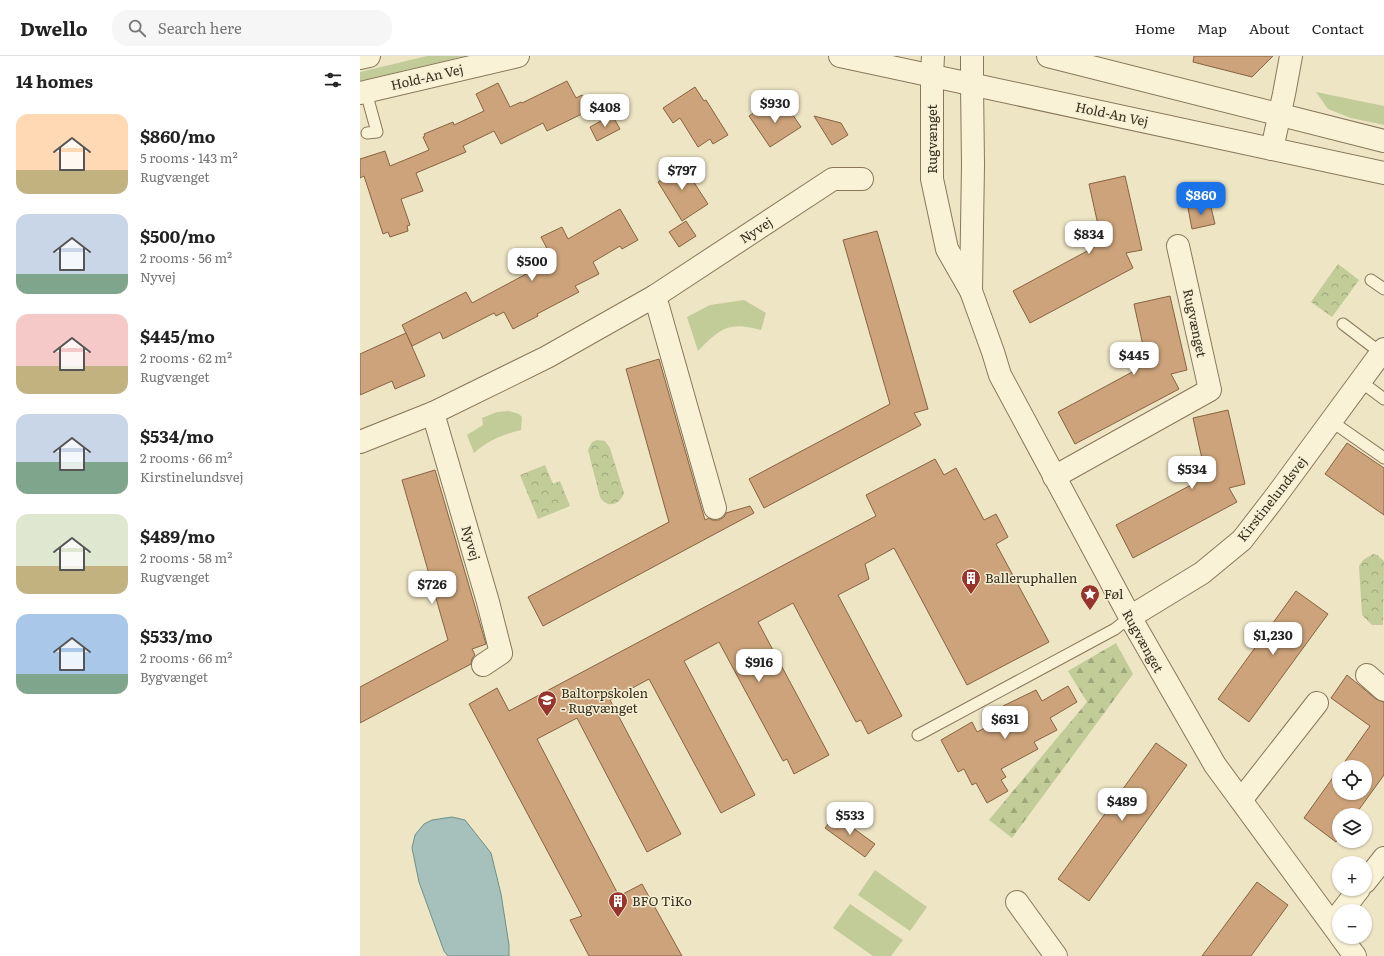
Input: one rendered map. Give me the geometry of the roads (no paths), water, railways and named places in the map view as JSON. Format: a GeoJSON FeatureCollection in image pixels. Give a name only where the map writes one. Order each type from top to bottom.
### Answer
{"type":"FeatureCollection","features":[{"type":"Feature","properties":{"kind":"street"},"geometry":{"type":"LineString","coordinates":[[360,58],[369,56]]}},
{"type":"Feature","properties":{"kind":"street","name":"Hold-An Vej"},"geometry":{"type":"LineString","coordinates":[[363,92],[518,56]]}},
{"type":"Feature","properties":{"kind":"street","name":"Hold-An Vej"},"geometry":{"type":"LineString","coordinates":[[840,56],[933,65],[972,84],[1384,173]]}},
{"type":"Feature","properties":{"kind":"street","name":"Rugvænget"},"geometry":{"type":"LineString","coordinates":[[971,291],[973,166],[972,56]]}},
{"type":"Feature","properties":{"kind":"street"},"geometry":{"type":"LineString","coordinates":[[1048,56],[1384,141]]}},
{"type":"Feature","properties":{"kind":"street"},"geometry":{"type":"LineString","coordinates":[[1272,149],[1291,56]]}},
{"type":"Feature","properties":{"kind":"street","name":"Rugvænget"},"geometry":{"type":"LineString","coordinates":[[933,65],[932,179],[948,249],[971,291],[1000,375],[1130,617],[1215,765],[1332,915]]}},
{"type":"Feature","properties":{"kind":"street","name":"Nyvej"},"geometry":{"type":"LineString","coordinates":[[360,442],[433,413],[547,357],[655,296],[833,179],[862,179]]}},
{"type":"Feature","properties":{"kind":"street","name":"Rugvænget"},"geometry":{"type":"LineString","coordinates":[[1054,477],[1210,390],[1178,246]]}},
{"type":"Feature","properties":{"kind":"street"},"geometry":{"type":"LineString","coordinates":[[655,296],[715,508]]}},
{"type":"Feature","properties":{"kind":"street","name":"Kirstinelundsvej"},"geometry":{"type":"LineString","coordinates":[[1130,617],[1202,573],[1242,540],[1382,351]]}},
{"type":"Feature","properties":{"kind":"street","name":"Nyvej"},"geometry":{"type":"LineString","coordinates":[[433,413],[501,652],[483,665]]}},
{"type":"Feature","properties":{"kind":"street"},"geometry":{"type":"LineString","coordinates":[[1367,675],[1384,690]]}},
{"type":"Feature","properties":{"kind":"street"},"geometry":{"type":"LineString","coordinates":[[1241,800],[1317,703]]}},
{"type":"Feature","properties":{"kind":"street"},"geometry":{"type":"LineString","coordinates":[[1372,873],[1384,858]]}},
{"type":"Feature","properties":{"kind":"street"},"geometry":{"type":"LineString","coordinates":[[1017,902],[1056,956]]}},
{"type":"Feature","properties":{"kind":"street","name":"Rugvænget"},"geometry":{"type":"LineString","coordinates":[[1349,944],[1355,956]]}},
{"type":"Feature","properties":{"kind":"lane"},"geometry":{"type":"LineString","coordinates":[[363,92],[377,132],[367,133]]}},
{"type":"Feature","properties":{"kind":"lane"},"geometry":{"type":"LineString","coordinates":[[1371,280],[1384,289]]}},
{"type":"Feature","properties":{"kind":"lane"},"geometry":{"type":"LineString","coordinates":[[1343,324],[1382,351]]}},
{"type":"Feature","properties":{"kind":"lane"},"geometry":{"type":"LineString","coordinates":[[1360,381],[1384,399]]}},
{"type":"Feature","properties":{"kind":"lane"},"geometry":{"type":"LineString","coordinates":[[1331,421],[1384,458]]}},
{"type":"Feature","properties":{"kind":"lane"},"geometry":{"type":"LineString","coordinates":[[918,735],[1116,629],[1130,617]]}},
{"type":"Feature","properties":{"kind":"water"},"geometry":{"type":"Polygon","coordinates":[[[452,817],[465,820],[491,853],[501,894],[509,945],[509,956],[448,956],[444,951],[419,882],[412,848],[415,835],[424,824],[432,820],[452,817]]]}},
{"type":"Feature","properties":{"kind":"place","name":"Balleruphallen"},"geometry":{"type":"Point","coordinates":[971,595]}},
{"type":"Feature","properties":{"kind":"place","name":"Føl"},"geometry":{"type":"Point","coordinates":[1090,611]}},
{"type":"Feature","properties":{"kind":"place","name":"Baltorpskolen - Rugvænget"},"geometry":{"type":"Point","coordinates":[547,717]}},
{"type":"Feature","properties":{"kind":"place","name":"BFO TiKo"},"geometry":{"type":"Point","coordinates":[618,918]}}]}
